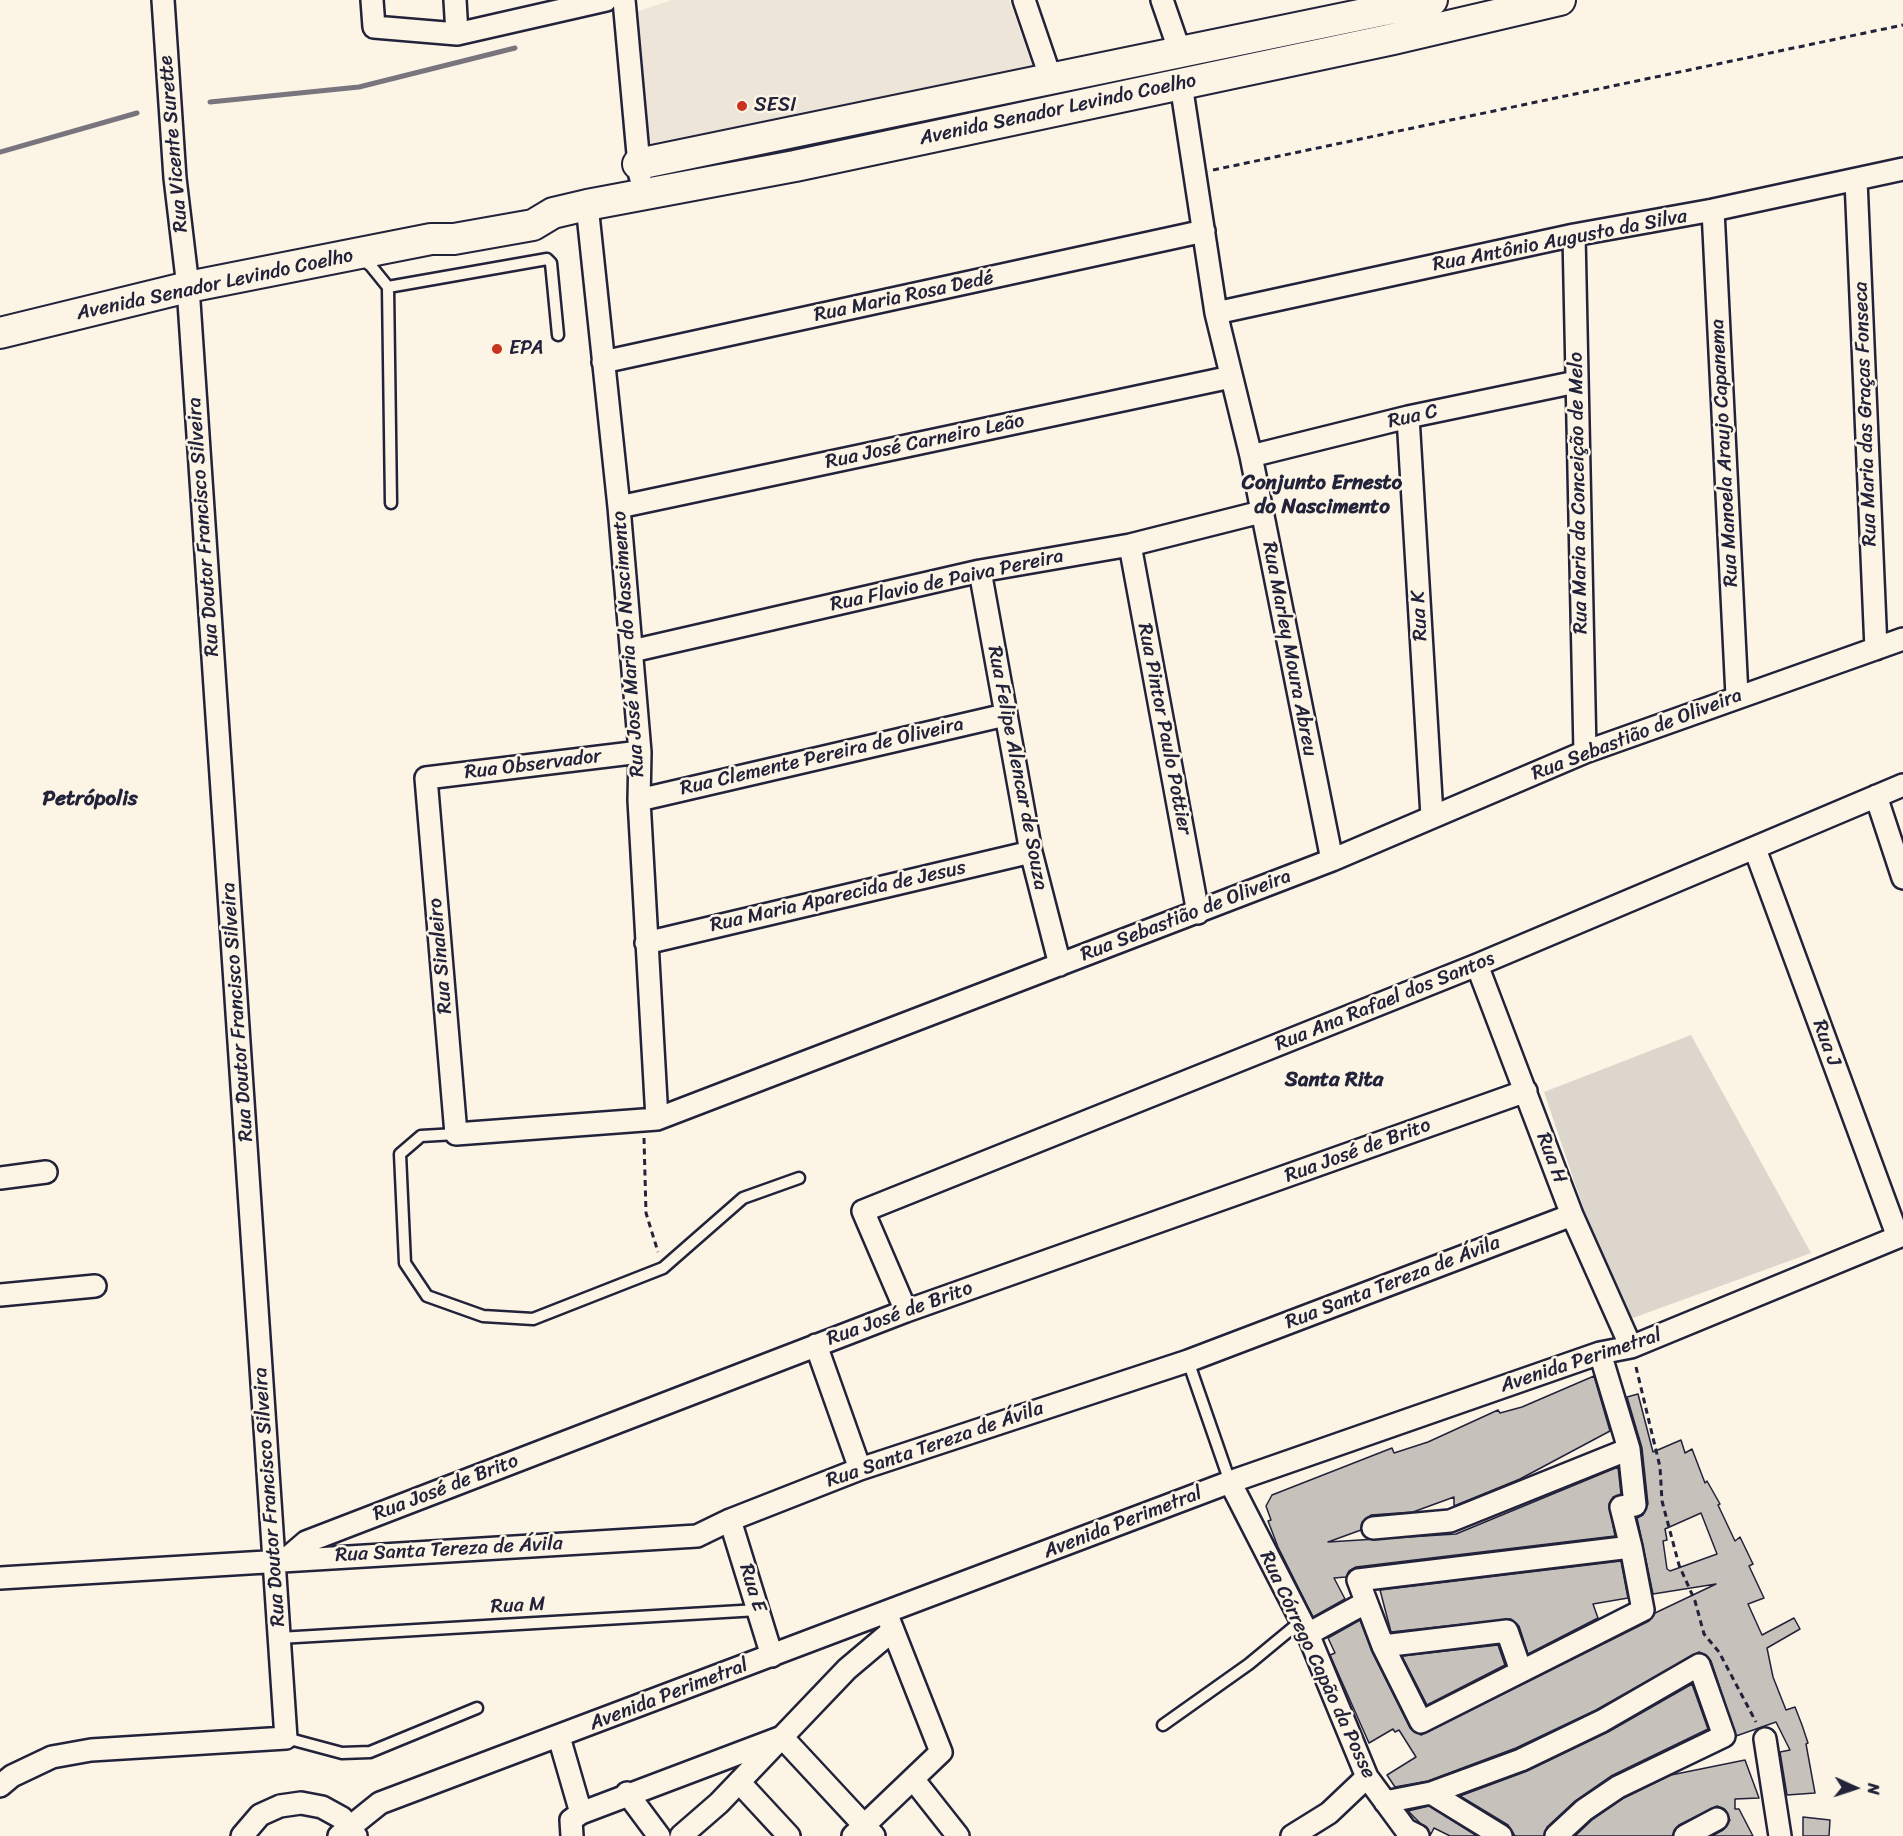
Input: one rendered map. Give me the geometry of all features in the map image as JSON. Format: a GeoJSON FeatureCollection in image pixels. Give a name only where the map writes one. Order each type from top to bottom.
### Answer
{"type":"FeatureCollection","features":[{"type":"Feature","properties":{"kind":"street","name":"Rua Vicente Surette"},"geometry":{"type":"LineString","coordinates":[[163,0],[175,177],[188,287]]}},
{"type":"Feature","properties":{"kind":"street"},"geometry":{"type":"LineString","coordinates":[[372,0],[374,27],[458,34],[606,0]]}},
{"type":"Feature","properties":{"kind":"street"},"geometry":{"type":"LineString","coordinates":[[455,0],[458,34]]}},
{"type":"Feature","properties":{"kind":"street"},"geometry":{"type":"LineString","coordinates":[[624,0],[642,195]]}},
{"type":"Feature","properties":{"kind":"street"},"geometry":{"type":"LineString","coordinates":[[1024,0],[1051,79]]}},
{"type":"Feature","properties":{"kind":"street"},"geometry":{"type":"LineString","coordinates":[[1162,0],[1180,52]]}},
{"type":"Feature","properties":{"kind":"street","name":"Avenida Senador Levindo Coelho"},"geometry":{"type":"LineString","coordinates":[[638,164],[1180,52],[1354,8],[1432,0]]}},
{"type":"Feature","properties":{"kind":"street","name":"Avenida Senador Levindo Coelho"},"geometry":{"type":"LineString","coordinates":[[0,333],[188,287],[431,239],[454,239],[533,225],[553,213],[587,205],[795,166],[1393,39],[1560,0]]}},
{"type":"Feature","properties":{"kind":"street"},"geometry":{"type":"LineString","coordinates":[[1354,8],[1393,39]]}},
{"type":"Feature","properties":{"kind":"street","name":"Rua Marley Moura Abreu"},"geometry":{"type":"LineString","coordinates":[[1180,84],[1216,314],[1251,456],[1332,860]]}},
{"type":"Feature","properties":{"kind":"street","name":"Rua Antônio Augusto da Silva"},"geometry":{"type":"LineString","coordinates":[[1216,314],[1574,234],[1713,210],[1903,169]]}},
{"type":"Feature","properties":{"kind":"street","name":"Rua Maria das Graças Fonseca"},"geometry":{"type":"LineString","coordinates":[[1856,180],[1876,649]]}},
{"type":"Feature","properties":{"kind":"street","name":"Rua José Maria do Nascimento"},"geometry":{"type":"LineString","coordinates":[[587,205],[619,507],[640,752],[639,800],[657,1119]]}},
{"type":"Feature","properties":{"kind":"street","name":"Rua Manoela Araujo Capanema"},"geometry":{"type":"LineString","coordinates":[[1713,210],[1737,696]]}},
{"type":"Feature","properties":{"kind":"street","name":"Rua Maria Rosa Dedé"},"geometry":{"type":"LineString","coordinates":[[603,362],[1204,231]]}},
{"type":"Feature","properties":{"kind":"street","name":"Rua Maria da Conceição de Melo"},"geometry":{"type":"LineString","coordinates":[[1574,234],[1585,752]]}},
{"type":"Feature","properties":{"kind":"street","name":"Rua Doutor Francisco Silveira"},"geometry":{"type":"LineString","coordinates":[[188,287],[280,1560],[279,1638],[285,1738]]}},
{"type":"Feature","properties":{"kind":"street","name":"Rua José Carneiro Leão"},"geometry":{"type":"LineString","coordinates":[[619,507],[1232,377]]}},
{"type":"Feature","properties":{"kind":"street","name":"Rua C"},"geometry":{"type":"LineString","coordinates":[[1251,456],[1408,417],[1576,382]]}},
{"type":"Feature","properties":{"kind":"street","name":"Rua K"},"geometry":{"type":"LineString","coordinates":[[1408,417],[1432,816]]}},
{"type":"Feature","properties":{"kind":"street","name":"Rua Flavio de Paiva Pereira"},"geometry":{"type":"LineString","coordinates":[[632,651],[980,571],[1130,544],[1261,512]]}},
{"type":"Feature","properties":{"kind":"street","name":"Rua Pintor Paulo Pottier"},"geometry":{"type":"LineString","coordinates":[[1130,544],[1198,913]]}},
{"type":"Feature","properties":{"kind":"street","name":"Rua Felipe Alencar de Souza"},"geometry":{"type":"LineString","coordinates":[[980,571],[1031,852],[1060,965]]}},
{"type":"Feature","properties":{"kind":"street","name":"Rua Sebastião de Oliveira"},"geometry":{"type":"LineString","coordinates":[[456,1134],[657,1119],[1198,913],[1332,860],[1585,752],[1737,696],[1903,639]]}},
{"type":"Feature","properties":{"kind":"street","name":"Rua Clemente Pereira de Oliveira"},"geometry":{"type":"LineString","coordinates":[[639,800],[1005,715]]}},
{"type":"Feature","properties":{"kind":"street","name":"Rua Observador"},"geometry":{"type":"LineString","coordinates":[[426,778],[640,752]]}},
{"type":"Feature","properties":{"kind":"street","name":"Rua Sinaleiro"},"geometry":{"type":"LineString","coordinates":[[426,778],[456,1134]]}},
{"type":"Feature","properties":{"kind":"street","name":"Rua Ana Rafael dos Santos"},"geometry":{"type":"LineString","coordinates":[[906,1311],[863,1211],[1477,965],[1903,785]]}},
{"type":"Feature","properties":{"kind":"street"},"geometry":{"type":"LineString","coordinates":[[1876,796],[1903,878]]}},
{"type":"Feature","properties":{"kind":"street","name":"Rua J"},"geometry":{"type":"LineString","coordinates":[[1755,849],[1900,1236]]}},
{"type":"Feature","properties":{"kind":"street","name":"Rua Maria Aparecida de Jesus"},"geometry":{"type":"LineString","coordinates":[[646,943],[1031,852]]}},
{"type":"Feature","properties":{"kind":"street","name":"Rua H"},"geometry":{"type":"LineString","coordinates":[[1477,965],[1572,1215],[1631,1347]]}},
{"type":"Feature","properties":{"kind":"street","name":"Rua José de Brito"},"geometry":{"type":"LineString","coordinates":[[280,1560],[306,1542],[906,1311],[1526,1091]]}},
{"type":"Feature","properties":{"kind":"street"},"geometry":{"type":"LineString","coordinates":[[0,1178],[45,1172]]}},
{"type":"Feature","properties":{"kind":"street","name":"Rua Santa Tereza de Ávila"},"geometry":{"type":"LineString","coordinates":[[0,1578],[697,1536],[730,1520],[860,1469],[1188,1362],[1572,1215]]}},
{"type":"Feature","properties":{"kind":"street","name":"Avenida Perimetral"},"geometry":{"type":"LineString","coordinates":[[242,1836],[260,1815],[280,1806],[301,1803],[322,1807],[349,1833],[380,1803],[772,1656],[889,1622],[1230,1482],[1600,1353],[1631,1347],[1900,1236]]}},
{"type":"Feature","properties":{"kind":"street"},"geometry":{"type":"LineString","coordinates":[[0,1295],[95,1286]]}},
{"type":"Feature","properties":{"kind":"street"},"geometry":{"type":"LineString","coordinates":[[816,1345],[860,1469]]}},
{"type":"Feature","properties":{"kind":"street"},"geometry":{"type":"LineString","coordinates":[[1600,1353],[1629,1449],[1635,1505],[1621,1507],[1631,1546],[1642,1610],[1421,1722],[1383,1646],[1358,1580],[1631,1546]]}},
{"type":"Feature","properties":{"kind":"street"},"geometry":{"type":"LineString","coordinates":[[1373,1528],[1450,1521],[1629,1449]]}},
{"type":"Feature","properties":{"kind":"street","name":"Rua Córrego Capão da Posse"},"geometry":{"type":"LineString","coordinates":[[1230,1482],[1304,1628],[1366,1777],[1406,1830],[1418,1836]]}},
{"type":"Feature","properties":{"kind":"street","name":"Rua E"},"geometry":{"type":"LineString","coordinates":[[730,1520],[772,1656]]}},
{"type":"Feature","properties":{"kind":"street"},"geometry":{"type":"LineString","coordinates":[[1304,1628],[1365,1603]]}},
{"type":"Feature","properties":{"kind":"street"},"geometry":{"type":"LineString","coordinates":[[690,1833],[782,1737],[848,1669],[889,1622],[941,1752],[864,1833],[782,1737]]}},
{"type":"Feature","properties":{"kind":"street"},"geometry":{"type":"LineString","coordinates":[[1383,1646],[1507,1630],[1521,1671]]}},
{"type":"Feature","properties":{"kind":"street"},"geometry":{"type":"LineString","coordinates":[[1385,1802],[1431,1793],[1521,1760],[1592,1726],[1699,1665],[1724,1736],[1618,1787],[1584,1810],[1556,1836]]}},
{"type":"Feature","properties":{"kind":"street"},"geometry":{"type":"LineString","coordinates":[[559,1737],[575,1823],[627,1793],[782,1737]]}},
{"type":"Feature","properties":{"kind":"street"},"geometry":{"type":"LineString","coordinates":[[0,1786],[12,1776],[52,1757],[91,1750],[285,1738]]}},
{"type":"Feature","properties":{"kind":"street"},"geometry":{"type":"LineString","coordinates":[[1766,1739],[1780,1836]]}},
{"type":"Feature","properties":{"kind":"street"},"geometry":{"type":"LineString","coordinates":[[1292,1836],[1329,1813],[1366,1777]]}},
{"type":"Feature","properties":{"kind":"street"},"geometry":{"type":"LineString","coordinates":[[913,1779],[958,1836]]}},
{"type":"Feature","properties":{"kind":"street"},"geometry":{"type":"LineString","coordinates":[[739,1782],[789,1836]]}},
{"type":"Feature","properties":{"kind":"street"},"geometry":{"type":"LineString","coordinates":[[627,1793],[659,1836]]}},
{"type":"Feature","properties":{"kind":"street"},"geometry":{"type":"LineString","coordinates":[[1431,1793],[1501,1836]]}},
{"type":"Feature","properties":{"kind":"street"},"geometry":{"type":"LineString","coordinates":[[1686,1836],[1717,1819]]}},
{"type":"Feature","properties":{"kind":"lane"},"geometry":{"type":"LineString","coordinates":[[356,254],[371,266],[388,287],[391,503]]}},
{"type":"Feature","properties":{"kind":"lane"},"geometry":{"type":"LineString","coordinates":[[388,287],[547,259],[551,263],[558,335]]}},
{"type":"Feature","properties":{"kind":"lane"},"geometry":{"type":"LineString","coordinates":[[456,1134],[421,1136],[400,1154],[405,1263],[427,1296],[483,1316],[533,1319],[663,1268],[743,1198],[799,1178]]}},
{"type":"Feature","properties":{"kind":"lane"},"geometry":{"type":"LineString","coordinates":[[1188,1362],[1230,1482]]}},
{"type":"Feature","properties":{"kind":"lane","name":"Rua M"},"geometry":{"type":"LineString","coordinates":[[279,1638],[759,1610]]}},
{"type":"Feature","properties":{"kind":"lane"},"geometry":{"type":"LineString","coordinates":[[1163,1725],[1304,1628]]}},
{"type":"Feature","properties":{"kind":"lane"},"geometry":{"type":"LineString","coordinates":[[285,1738],[342,1753],[370,1752],[477,1708]]}},
{"type":"Feature","properties":{"kind":"path"},"geometry":{"type":"LineString","coordinates":[[1194,174],[1903,25]]}},
{"type":"Feature","properties":{"kind":"path"},"geometry":{"type":"LineString","coordinates":[[657,1119],[644,1137],[646,1212],[663,1268]]}},
{"type":"Feature","properties":{"kind":"path"},"geometry":{"type":"LineString","coordinates":[[1631,1347],[1660,1467],[1662,1501],[1679,1565],[1695,1601],[1704,1634],[1719,1652],[1766,1739]]}},
{"type":"Feature","properties":{"kind":"shaded area","name":"SESI"},"geometry":{"type":"Polygon","coordinates":[[[672,0],[1009,0],[1033,68],[647,144],[635,12],[672,0]]]}},
{"type":"Feature","properties":{"kind":"shaded area"},"geometry":{"type":"Polygon","coordinates":[[[1691,1035],[1811,1253],[1622,1322],[1544,1092],[1691,1035]]]}},
{"type":"Feature","properties":{"kind":"building"},"geometry":{"type":"Polygon","coordinates":[[[1594,1376],[1610,1431],[1520,1479],[1454,1506],[1454,1497],[1413,1512],[1371,1515],[1362,1522],[1361,1530],[1328,1542],[1456,1534],[1618,1467],[1621,1494],[1613,1497],[1609,1504],[1615,1536],[1356,1567],[1349,1571],[1346,1577],[1334,1578],[1345,1599],[1313,1617],[1278,1547],[1268,1521],[1271,1520],[1266,1506],[1272,1495],[1392,1448],[1394,1453],[1428,1442],[1498,1410],[1500,1413],[1522,1407],[1594,1376]]]}},
{"type":"Feature","properties":{"kind":"building"},"geometry":{"type":"Polygon","coordinates":[[[1638,1394],[1653,1452],[1681,1440],[1685,1453],[1692,1449],[1705,1483],[1707,1481],[1720,1504],[1718,1505],[1735,1541],[1740,1537],[1753,1564],[1749,1566],[1764,1598],[1748,1604],[1762,1635],[1794,1618],[1800,1629],[1767,1648],[1773,1677],[1786,1710],[1795,1707],[1808,1743],[1806,1744],[1815,1793],[1787,1795],[1780,1752],[1790,1750],[1776,1722],[1736,1736],[1711,1661],[1699,1652],[1596,1710],[1516,1748],[1428,1781],[1395,1787],[1387,1775],[1416,1757],[1399,1730],[1395,1732],[1393,1729],[1369,1743],[1330,1655],[1335,1653],[1328,1638],[1360,1620],[1372,1652],[1410,1728],[1421,1735],[1649,1621],[1655,1613],[1716,1584],[1653,1594],[1637,1518],[1643,1515],[1648,1504],[1642,1448],[1627,1397],[1638,1394]],[[1701,1513],[1665,1529],[1667,1540],[1663,1541],[1667,1569],[1670,1571],[1717,1554],[1701,1513]]]}},
{"type":"Feature","properties":{"kind":"building"},"geometry":{"type":"Polygon","coordinates":[[[1621,1561],[1628,1598],[1593,1604],[1598,1618],[1528,1654],[1519,1626],[1511,1619],[1391,1632],[1380,1590],[1621,1561]]]}},
{"type":"Feature","properties":{"kind":"building"},"geometry":{"type":"Polygon","coordinates":[[[1498,1645],[1505,1665],[1427,1705],[1402,1656],[1498,1645]]]}},
{"type":"Feature","properties":{"kind":"building"},"geometry":{"type":"Polygon","coordinates":[[[1692,1684],[1708,1729],[1611,1776],[1575,1801],[1547,1827],[1544,1836],[1515,1836],[1508,1825],[1460,1796],[1527,1771],[1608,1732],[1692,1684]]]}},
{"type":"Feature","properties":{"kind":"building"},"geometry":{"type":"Polygon","coordinates":[[[1745,1760],[1759,1798],[1735,1799],[1735,1809],[1739,1809],[1753,1836],[1712,1836],[1723,1830],[1730,1820],[1724,1809],[1717,1806],[1679,1825],[1672,1836],[1575,1836],[1592,1820],[1624,1798],[1671,1775],[1745,1760]]]}},
{"type":"Feature","properties":{"kind":"building"},"geometry":{"type":"Polygon","coordinates":[[[1429,1806],[1477,1836],[1450,1836],[1434,1828],[1431,1834],[1408,1811],[1429,1806]]]}},
{"type":"Feature","properties":{"kind":"building"},"geometry":{"type":"Polygon","coordinates":[[[1803,1817],[1830,1820],[1829,1836],[1803,1836],[1803,1817]]]}},
{"type":"Feature","properties":{"kind":"waterway"},"geometry":{"type":"LineString","coordinates":[[210,102],[359,87],[515,48]]}},
{"type":"Feature","properties":{"kind":"waterway"},"geometry":{"type":"LineString","coordinates":[[0,152],[137,113]]}},
{"type":"Feature","properties":{"kind":"place","name":"SESI"},"geometry":{"type":"Point","coordinates":[742,106]}},
{"type":"Feature","properties":{"kind":"place","name":"EPA"},"geometry":{"type":"Point","coordinates":[497,349]}},
{"type":"Feature","properties":{"kind":"district","name":"Conjunto Ernesto do Nascimento"},"geometry":{"type":"Point","coordinates":[1322,496]}},
{"type":"Feature","properties":{"kind":"district","name":"Petrópolis"},"geometry":{"type":"Point","coordinates":[90,800]}},
{"type":"Feature","properties":{"kind":"district","name":"Santa Rita"},"geometry":{"type":"Point","coordinates":[1334,1081]}}]}
